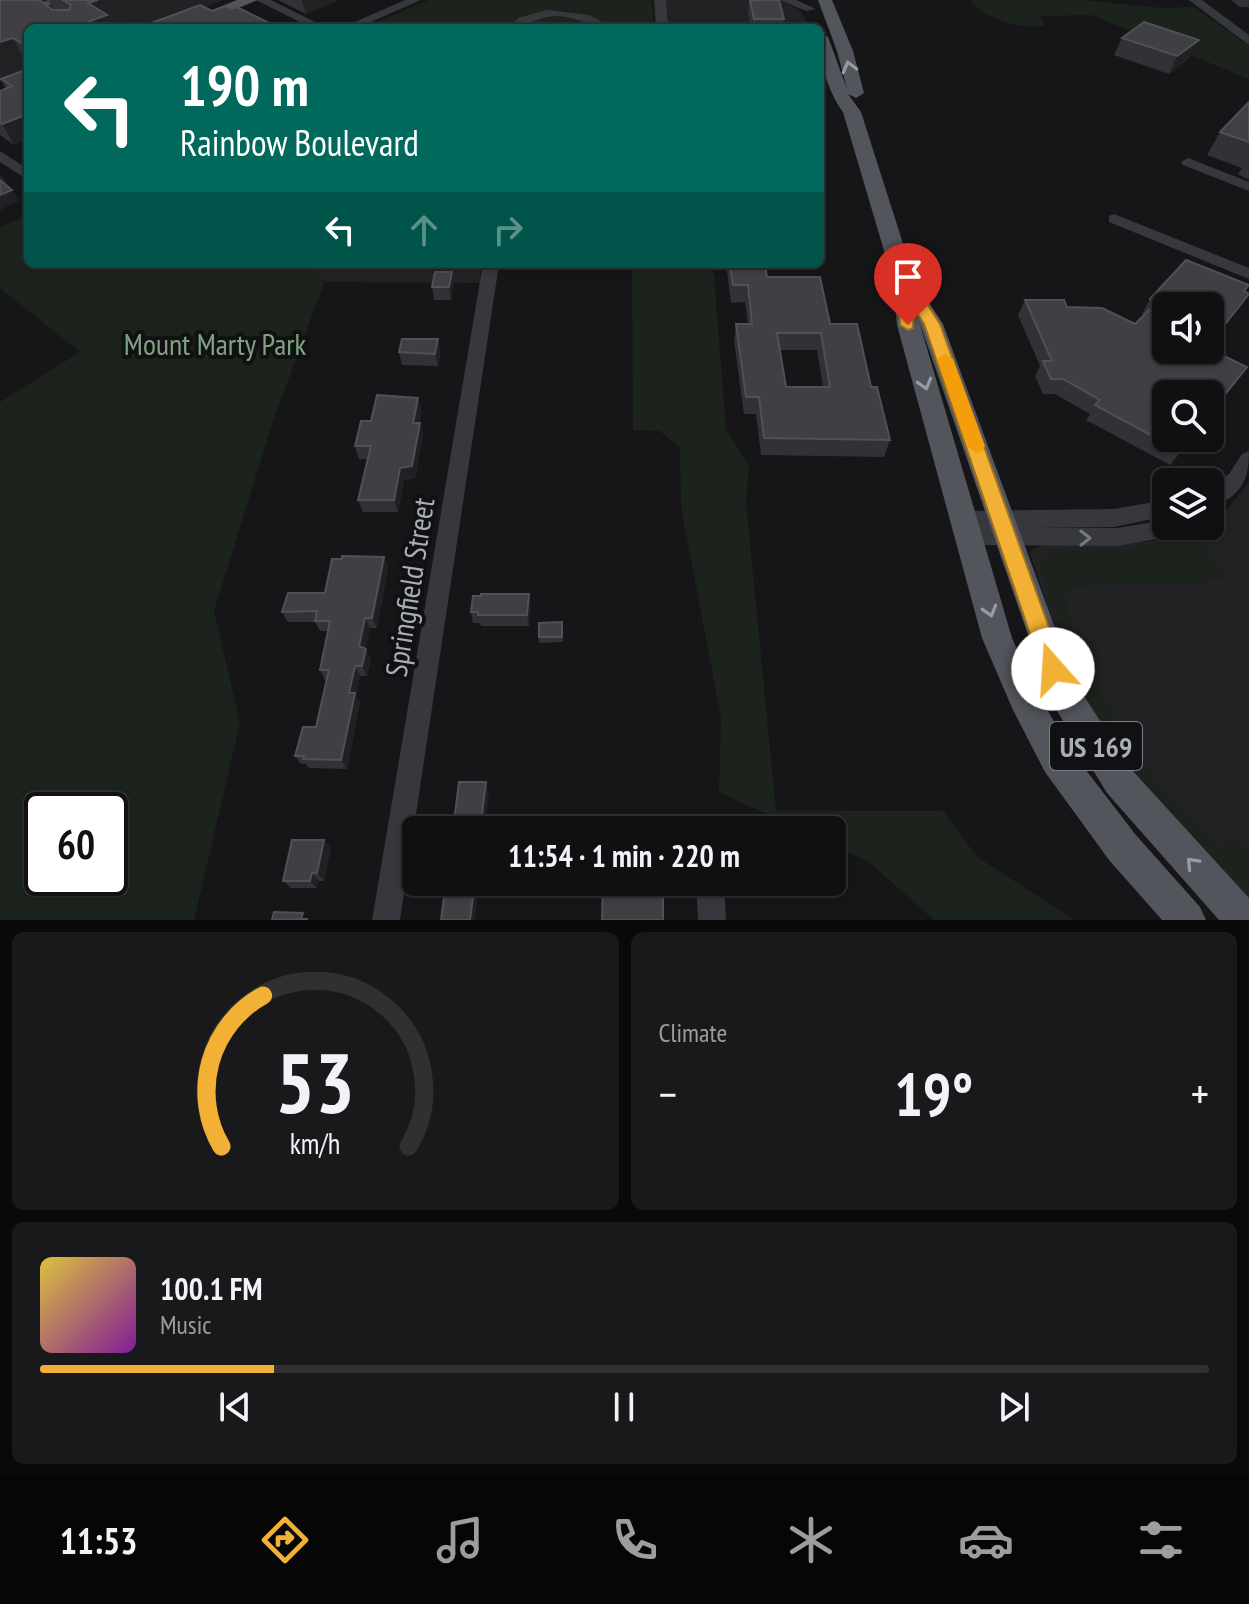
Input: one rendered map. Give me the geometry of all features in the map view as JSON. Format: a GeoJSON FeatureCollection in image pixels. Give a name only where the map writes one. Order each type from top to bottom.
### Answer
{"type":"FeatureCollection","features":[{"type":"Feature","properties":{"kind":"main road"},"geometry":{"type":"LineString","coordinates":[[186,24],[251,0]]}},
{"type":"Feature","properties":{"kind":"main road"},"geometry":{"type":"LineString","coordinates":[[817,3],[817,24]]}},
{"type":"Feature","properties":{"kind":"main road","name":"US 169"},"geometry":{"type":"LineString","coordinates":[[817,3],[845,51],[857,96],[852,112]]}},
{"type":"Feature","properties":{"kind":"main road","name":"US 169"},"geometry":{"type":"LineString","coordinates":[[824,48],[841,97],[852,112],[904,281],[908,325],[997,638],[1024,699],[1057,760],[1122,847],[1187,920]]}},
{"type":"Feature","properties":{"kind":"main road","name":"US 169"},"geometry":{"type":"LineString","coordinates":[[904,281],[932,324],[1053,669],[1085,729],[1119,781],[1244,920]]}},
{"type":"Feature","properties":{"kind":"street"},"geometry":{"type":"LineString","coordinates":[[262,0],[313,24]]}},
{"type":"Feature","properties":{"kind":"street"},"geometry":{"type":"LineString","coordinates":[[357,24],[415,0]]}},
{"type":"Feature","properties":{"kind":"street"},"geometry":{"type":"LineString","coordinates":[[660,0],[662,24]]}},
{"type":"Feature","properties":{"kind":"street"},"geometry":{"type":"LineString","coordinates":[[786,0],[817,3]]}},
{"type":"Feature","properties":{"kind":"street"},"geometry":{"type":"LineString","coordinates":[[1195,0],[1249,41]]}},
{"type":"Feature","properties":{"kind":"street"},"geometry":{"type":"LineString","coordinates":[[519,24],[534,15],[560,13],[580,16],[599,24]]}},
{"type":"Feature","properties":{"kind":"street"},"geometry":{"type":"LineString","coordinates":[[0,155],[24,172]]}},
{"type":"Feature","properties":{"kind":"street"},"geometry":{"type":"LineString","coordinates":[[1188,162],[1249,187]]}},
{"type":"Feature","properties":{"kind":"street"},"geometry":{"type":"LineString","coordinates":[[1114,219],[1249,274]]}},
{"type":"Feature","properties":{"kind":"street","name":"Springfield Street"},"geometry":{"type":"LineString","coordinates":[[386,920],[490,268]]}},
{"type":"Feature","properties":{"kind":"street"},"geometry":{"type":"LineString","coordinates":[[1224,489],[1236,480],[1249,459]]}},
{"type":"Feature","properties":{"kind":"street"},"geometry":{"type":"LineString","coordinates":[[1005,528],[1114,518],[1152,511]]}},
{"type":"Feature","properties":{"kind":"street"},"geometry":{"type":"LineString","coordinates":[[966,528],[1117,537],[1152,531]]}},
{"type":"Feature","properties":{"kind":"street"},"geometry":{"type":"LineString","coordinates":[[711,896],[712,920]]}},
{"type":"Feature","properties":{"kind":"shaded area"},"geometry":{"type":"Polygon","coordinates":[[[40,0],[224,0],[158,24],[24,24],[24,73],[0,82],[0,14],[40,0]]]}},
{"type":"Feature","properties":{"kind":"shaded area"},"geometry":{"type":"Polygon","coordinates":[[[663,0],[780,0],[801,11],[807,24],[665,24],[663,0]]]}},
{"type":"Feature","properties":{"kind":"shaded area"},"geometry":{"type":"Polygon","coordinates":[[[313,268],[481,268],[480,283],[324,282],[313,268]]]}},
{"type":"Feature","properties":{"kind":"shaded area"},"geometry":{"type":"Polygon","coordinates":[[[1249,482],[1249,908],[1085,714],[1030,554],[1032,549],[1042,545],[1224,540],[1225,512],[1249,482]]]}},
{"type":"Feature","properties":{"kind":"green space"},"geometry":{"type":"Polygon","coordinates":[[[429,0],[652,0],[654,24],[372,24],[429,0]]]}},
{"type":"Feature","properties":{"kind":"green space"},"geometry":{"type":"Polygon","coordinates":[[[971,0],[1081,0],[1162,8],[1194,7],[1249,46],[1249,79],[1091,15],[1040,16],[1045,26],[1025,26],[994,18],[971,0]]]}},
{"type":"Feature","properties":{"kind":"green space","name":"Mount Marty Park"},"geometry":{"type":"Polygon","coordinates":[[[24,218],[24,268],[313,268],[324,283],[272,424],[214,611],[240,723],[194,920],[0,920],[0,402],[80,352],[0,288],[0,227],[24,218]]]}},
{"type":"Feature","properties":{"kind":"green space"},"geometry":{"type":"Polygon","coordinates":[[[632,268],[713,268],[726,429],[749,466],[746,502],[776,811],[943,811],[977,857],[1075,920],[934,920],[868,861],[846,851],[846,816],[771,816],[719,792],[721,717],[681,507],[680,448],[660,431],[633,430],[632,268]]]}},
{"type":"Feature","properties":{"kind":"green space"},"geometry":{"type":"Polygon","coordinates":[[[1197,540],[1235,589],[1222,578],[1195,584],[1074,587],[1066,591],[1065,599],[1091,669],[1125,734],[1168,794],[1219,848],[1231,838],[1249,853],[1249,887],[1243,887],[1241,880],[1225,874],[1136,778],[1071,679],[1040,565],[1051,550],[1125,549],[1197,540]]]}},
{"type":"Feature","properties":{"kind":"building"},"geometry":{"type":"Polygon","coordinates":[[[39,0],[53,10],[69,10],[71,5],[63,0],[98,0],[88,3],[107,15],[82,24],[24,24],[24,44],[13,38],[0,42],[0,1],[39,0]]]}},
{"type":"Feature","properties":{"kind":"building"},"geometry":{"type":"Polygon","coordinates":[[[750,0],[779,0],[784,19],[754,19],[750,0]]]}},
{"type":"Feature","properties":{"kind":"building"},"geometry":{"type":"Polygon","coordinates":[[[200,5],[212,11],[226,6],[232,9],[237,7],[271,24],[149,24],[200,5]]]}},
{"type":"Feature","properties":{"kind":"building"},"geometry":{"type":"Polygon","coordinates":[[[1144,22],[1199,40],[1177,56],[1122,38],[1144,22]]]}},
{"type":"Feature","properties":{"kind":"building"},"geometry":{"type":"Polygon","coordinates":[[[24,70],[24,116],[2,124],[0,91],[12,86],[1,79],[24,70]]]}},
{"type":"Feature","properties":{"kind":"building"},"geometry":{"type":"Polygon","coordinates":[[[1249,102],[1249,142],[1220,132],[1249,102]]]}},
{"type":"Feature","properties":{"kind":"building"},"geometry":{"type":"Polygon","coordinates":[[[0,180],[12,190],[0,195],[0,180]]]}},
{"type":"Feature","properties":{"kind":"building"},"geometry":{"type":"Polygon","coordinates":[[[1186,260],[1249,285],[1244,291],[1249,294],[1224,325],[1224,292],[1156,292],[1186,260]]]}},
{"type":"Feature","properties":{"kind":"building"},"geometry":{"type":"Polygon","coordinates":[[[731,268],[766,268],[767,277],[820,277],[830,324],[857,324],[871,387],[877,387],[890,440],[764,438],[759,397],[746,397],[736,324],[752,324],[748,285],[733,285],[731,268]],[[777,333],[786,387],[830,387],[821,333],[777,333]]]}},
{"type":"Feature","properties":{"kind":"building"},"geometry":{"type":"Polygon","coordinates":[[[435,272],[452,272],[449,287],[432,287],[435,272]]]}},
{"type":"Feature","properties":{"kind":"building"},"geometry":{"type":"Polygon","coordinates":[[[1025,300],[1064,300],[1067,307],[1102,308],[1135,324],[1152,307],[1152,364],[1224,364],[1224,356],[1247,367],[1224,396],[1224,380],[1152,380],[1152,436],[1095,405],[1100,400],[1063,379],[1051,379],[1043,361],[1052,361],[1025,300]]]}},
{"type":"Feature","properties":{"kind":"building"},"geometry":{"type":"Polygon","coordinates":[[[402,339],[438,339],[435,354],[399,352],[402,339]]]}},
{"type":"Feature","properties":{"kind":"building"},"geometry":{"type":"Polygon","coordinates":[[[377,395],[418,398],[413,423],[420,423],[412,466],[400,468],[394,500],[358,500],[371,446],[355,446],[361,421],[371,421],[377,395]]]}},
{"type":"Feature","properties":{"kind":"building"},"geometry":{"type":"Polygon","coordinates":[[[342,556],[384,557],[372,618],[365,618],[359,646],[366,649],[362,666],[355,666],[349,693],[355,693],[341,760],[303,759],[304,756],[295,756],[303,727],[316,727],[329,670],[320,670],[330,621],[315,621],[317,611],[282,612],[288,593],[325,593],[332,559],[342,559],[342,556]]]}},
{"type":"Feature","properties":{"kind":"building"},"geometry":{"type":"Polygon","coordinates":[[[529,594],[527,615],[478,615],[478,612],[471,612],[473,596],[529,594]]]}},
{"type":"Feature","properties":{"kind":"building"},"geometry":{"type":"Polygon","coordinates":[[[562,622],[562,637],[539,637],[539,623],[562,622]]]}},
{"type":"Feature","properties":{"kind":"building"},"geometry":{"type":"Polygon","coordinates":[[[459,782],[486,782],[482,816],[455,816],[459,782]]]}},
{"type":"Feature","properties":{"kind":"building"},"geometry":{"type":"Polygon","coordinates":[[[292,840],[324,840],[317,873],[312,873],[310,881],[283,881],[292,840]]]}},
{"type":"Feature","properties":{"kind":"building"},"geometry":{"type":"Polygon","coordinates":[[[444,896],[473,896],[470,920],[441,920],[444,896]]]}},
{"type":"Feature","properties":{"kind":"building"},"geometry":{"type":"Polygon","coordinates":[[[603,896],[663,896],[663,920],[602,920],[603,896]]]}},
{"type":"Feature","properties":{"kind":"building"},"geometry":{"type":"Polygon","coordinates":[[[274,912],[303,913],[301,919],[308,919],[272,920],[274,912]]]}},
{"type":"Feature","properties":{"kind":"railway"},"geometry":{"type":"LineString","coordinates":[[0,19],[57,0]]}},
{"type":"Feature","properties":{"kind":"slow traffic"},"geometry":{"type":"LineString","coordinates":[[945,359],[976,446]]}},
{"type":"Feature","properties":{"kind":"route"},"geometry":{"type":"LineString","coordinates":[[908,325],[904,281],[932,324],[1053,669]]}}]}
